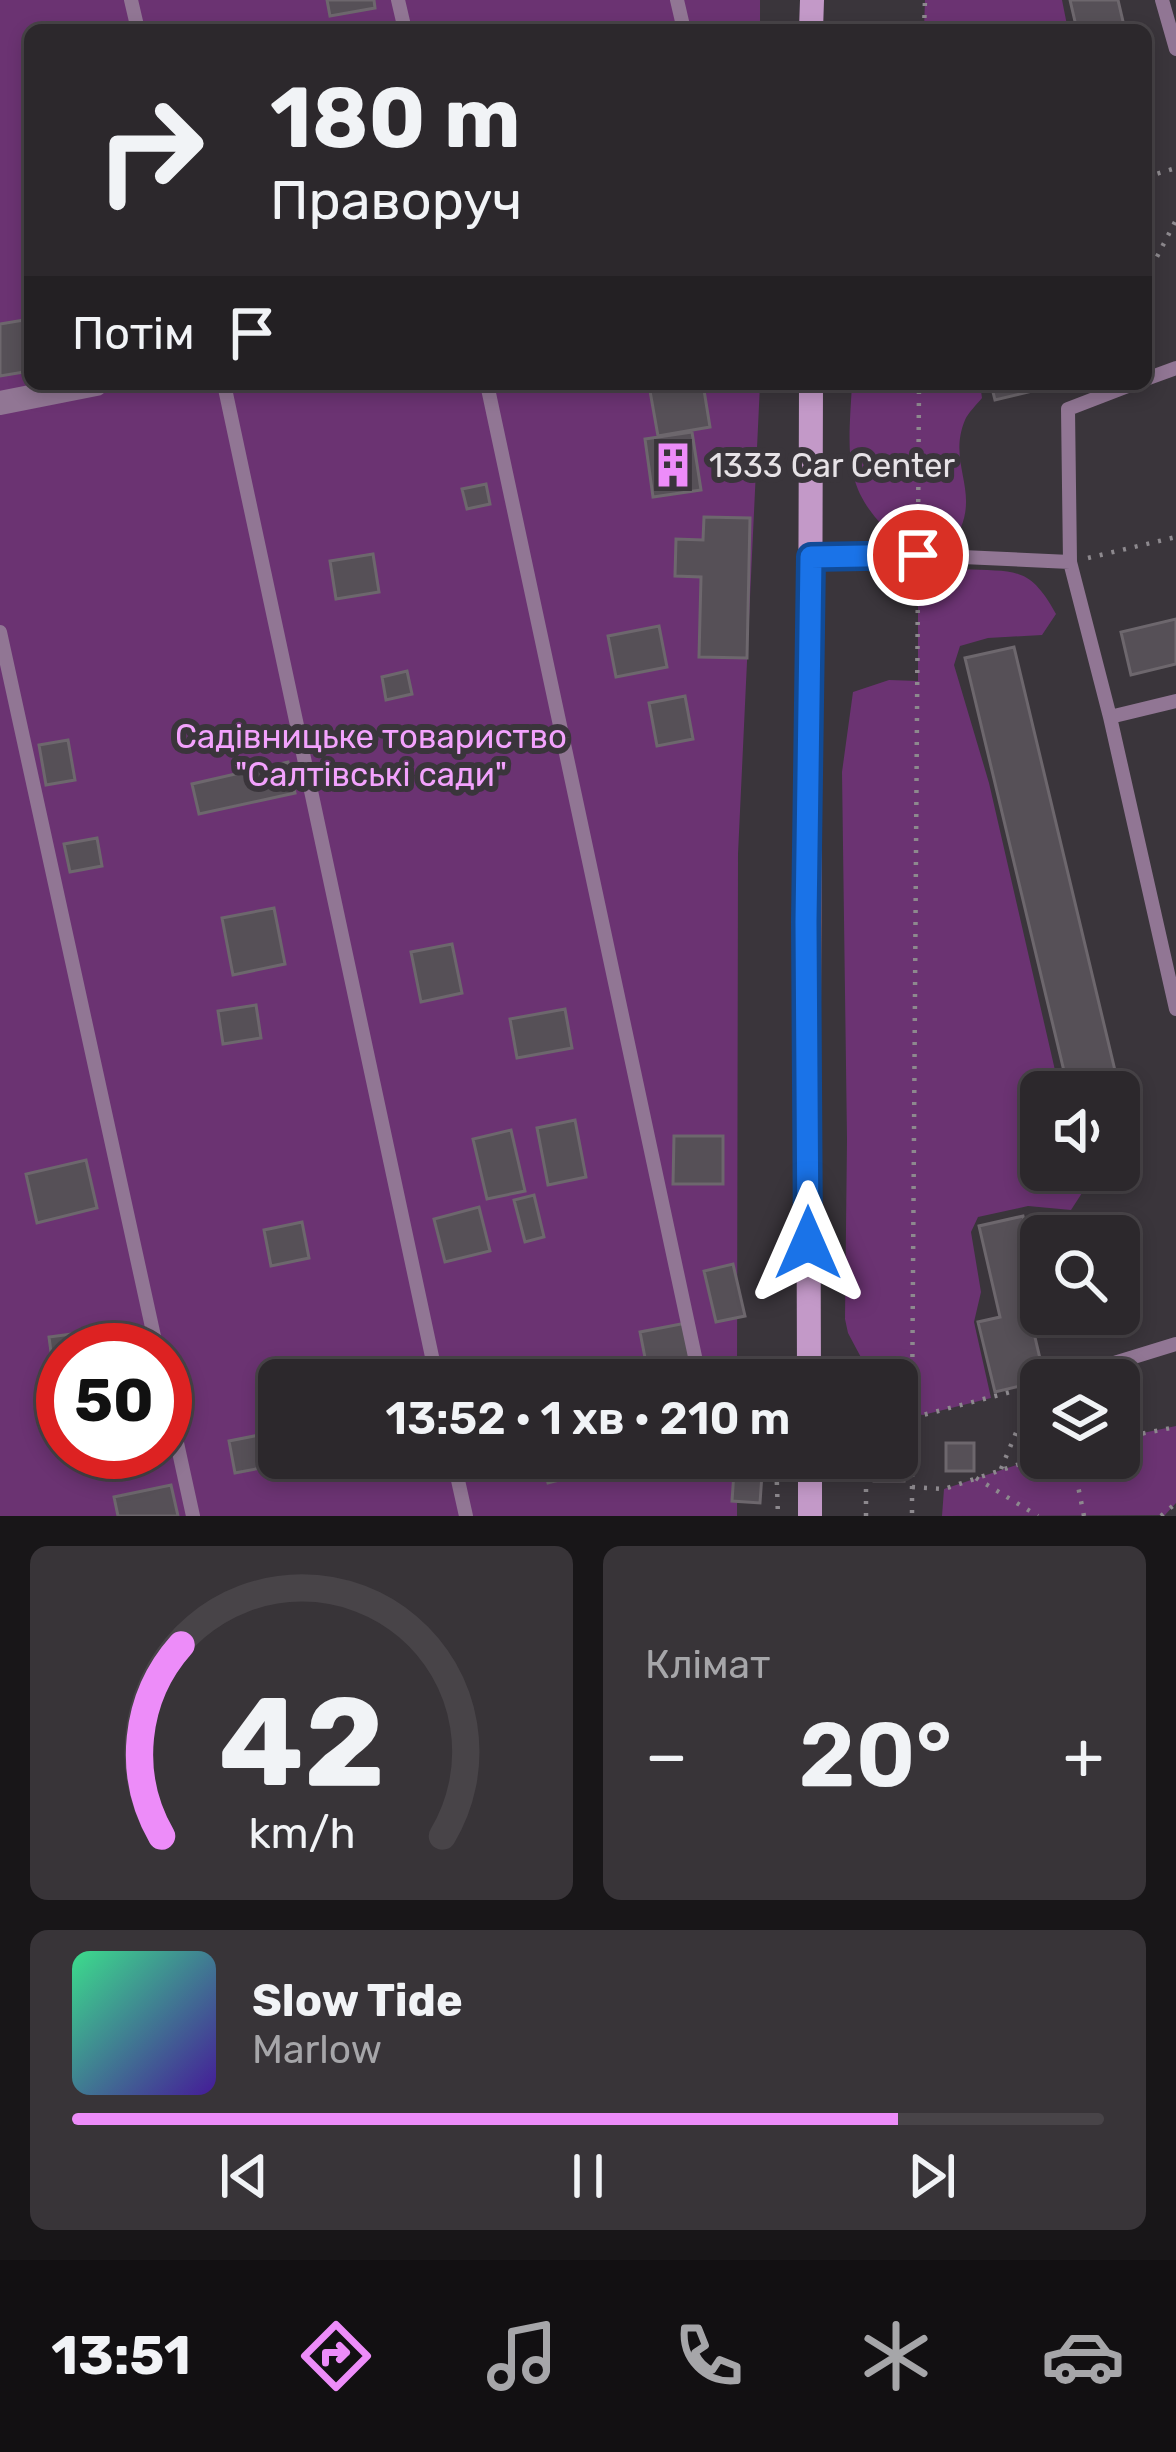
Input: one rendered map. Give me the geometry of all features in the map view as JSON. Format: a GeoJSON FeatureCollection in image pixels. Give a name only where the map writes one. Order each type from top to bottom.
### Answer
{"type":"FeatureCollection","features":[{"type":"Feature","properties":{"kind":"main road"},"geometry":{"type":"LineString","coordinates":[[809,1359],[806,922],[811,390]]}},
{"type":"Feature","properties":{"kind":"main road"},"geometry":{"type":"LineString","coordinates":[[810,1479],[810,1516]]}},
{"type":"Feature","properties":{"kind":"street"},"geometry":{"type":"LineString","coordinates":[[0,403],[66,390]]}},
{"type":"Feature","properties":{"kind":"lane"},"geometry":{"type":"LineString","coordinates":[[1168,6],[1176,49]]}},
{"type":"Feature","properties":{"kind":"lane"},"geometry":{"type":"LineString","coordinates":[[225,390],[433,1359]]}},
{"type":"Feature","properties":{"kind":"lane"},"geometry":{"type":"LineString","coordinates":[[488,390],[696,1359]]}},
{"type":"Feature","properties":{"kind":"lane"},"geometry":{"type":"LineString","coordinates":[[1117,390],[1068,409],[1070,562],[1176,1009]]}},
{"type":"Feature","properties":{"kind":"lane"},"geometry":{"type":"LineString","coordinates":[[811,557],[918,555],[1070,562]]}},
{"type":"Feature","properties":{"kind":"lane"},"geometry":{"type":"LineString","coordinates":[[0,632],[151,1323]]}},
{"type":"Feature","properties":{"kind":"lane"},"geometry":{"type":"LineString","coordinates":[[1110,717],[1176,701]]}},
{"type":"Feature","properties":{"kind":"lane"},"geometry":{"type":"LineString","coordinates":[[1127,1359],[1176,1344]]}},
{"type":"Feature","properties":{"kind":"lane"},"geometry":{"type":"LineString","coordinates":[[185,1479],[193,1516]]}},
{"type":"Feature","properties":{"kind":"lane"},"geometry":{"type":"LineString","coordinates":[[458,1479],[466,1516]]}},
{"type":"Feature","properties":{"kind":"path"},"geometry":{"type":"LineString","coordinates":[[1152,266],[1176,220]]}},
{"type":"Feature","properties":{"kind":"path"},"geometry":{"type":"LineString","coordinates":[[912,1359],[919,390]]}},
{"type":"Feature","properties":{"kind":"path"},"geometry":{"type":"LineString","coordinates":[[1070,562],[1176,537]]}},
{"type":"Feature","properties":{"kind":"path"},"geometry":{"type":"LineString","coordinates":[[918,1414],[1020,1390]]}},
{"type":"Feature","properties":{"kind":"path"},"geometry":{"type":"LineString","coordinates":[[1001,1469],[1020,1423]]}},
{"type":"Feature","properties":{"kind":"path"},"geometry":{"type":"LineString","coordinates":[[1140,1434],[1176,1427]]}},
{"type":"Feature","properties":{"kind":"path"},"geometry":{"type":"LineString","coordinates":[[912,1487],[944,1489],[1020,1463]]}},
{"type":"Feature","properties":{"kind":"path"},"geometry":{"type":"LineString","coordinates":[[976,1478],[1038,1516]]}},
{"type":"Feature","properties":{"kind":"path"},"geometry":{"type":"LineString","coordinates":[[777,1479],[778,1516]]}},
{"type":"Feature","properties":{"kind":"path"},"geometry":{"type":"LineString","coordinates":[[866,1479],[866,1516]]}},
{"type":"Feature","properties":{"kind":"path"},"geometry":{"type":"LineString","coordinates":[[912,1479],[912,1516]]}},
{"type":"Feature","properties":{"kind":"path"},"geometry":{"type":"LineString","coordinates":[[1077,1479],[1084,1516]]}},
{"type":"Feature","properties":{"kind":"path"},"geometry":{"type":"LineString","coordinates":[[1161,1516],[1176,1503]]}},
{"type":"Feature","properties":{"kind":"green space","name":"Садівницьке товариство \"Салтівські сади\""},"geometry":{"type":"Polygon","coordinates":[[[0,0],[760,0],[760,24],[24,24],[24,390],[760,390],[738,854],[737,1359],[258,1359],[258,1479],[737,1479],[737,1516],[0,1516],[0,0]]]}},
{"type":"Feature","properties":{"kind":"green space"},"geometry":{"type":"Polygon","coordinates":[[[925,0],[1062,0],[1067,24],[924,24],[925,0]]]}},
{"type":"Feature","properties":{"kind":"green space"},"geometry":{"type":"Polygon","coordinates":[[[852,390],[981,390],[982,398],[966,417],[960,437],[965,513],[949,548],[905,546],[884,527],[859,492],[850,434],[852,390]]]}},
{"type":"Feature","properties":{"kind":"green space"},"geometry":{"type":"Polygon","coordinates":[[[962,569],[1019,574],[1037,587],[1056,614],[1042,635],[988,638],[960,646],[954,665],[989,783],[1055,1071],[1020,1071],[1020,1191],[1082,1191],[1071,1210],[1028,1206],[978,1217],[971,1232],[981,1292],[974,1322],[991,1398],[923,1415],[918,1414],[918,1359],[862,1359],[845,1319],[842,772],[853,692],[889,680],[918,681],[918,580],[962,569]]]}},
{"type":"Feature","properties":{"kind":"green space"},"geometry":{"type":"Polygon","coordinates":[[[1176,1426],[1176,1503],[1165,1515],[942,1516],[944,1489],[1020,1464],[1020,1479],[1140,1479],[1140,1434],[1176,1426]]]}},
{"type":"Feature","properties":{"kind":"building"},"geometry":{"type":"Polygon","coordinates":[[[327,0],[374,0],[375,8],[330,16],[327,0]]]}},
{"type":"Feature","properties":{"kind":"building"},"geometry":{"type":"Polygon","coordinates":[[[1070,0],[1118,0],[1124,24],[1076,24],[1070,0]]]}},
{"type":"Feature","properties":{"kind":"building"},"geometry":{"type":"Polygon","coordinates":[[[24,320],[24,372],[0,376],[0,324],[24,320]]]}},
{"type":"Feature","properties":{"kind":"building"},"geometry":{"type":"Polygon","coordinates":[[[704,390],[710,427],[658,436],[650,391],[704,390]]]}},
{"type":"Feature","properties":{"kind":"building"},"geometry":{"type":"Polygon","coordinates":[[[992,390],[1037,390],[995,400],[992,390]]]}},
{"type":"Feature","properties":{"kind":"building","name":"1333 Car Center"},"geometry":{"type":"Polygon","coordinates":[[[692,432],[701,490],[653,497],[645,439],[692,432]]]}},
{"type":"Feature","properties":{"kind":"building"},"geometry":{"type":"Polygon","coordinates":[[[486,484],[490,504],[467,509],[462,489],[486,484]]]}},
{"type":"Feature","properties":{"kind":"building"},"geometry":{"type":"Polygon","coordinates":[[[704,517],[750,518],[747,658],[699,657],[701,577],[675,576],[676,539],[703,540],[704,517]]]}},
{"type":"Feature","properties":{"kind":"building"},"geometry":{"type":"Polygon","coordinates":[[[373,554],[379,592],[336,599],[330,561],[373,554]]]}},
{"type":"Feature","properties":{"kind":"building"},"geometry":{"type":"Polygon","coordinates":[[[1176,619],[1176,664],[1131,675],[1121,632],[1176,619]]]}},
{"type":"Feature","properties":{"kind":"building"},"geometry":{"type":"Polygon","coordinates":[[[659,626],[667,667],[616,677],[608,636],[659,626]]]}},
{"type":"Feature","properties":{"kind":"building"},"geometry":{"type":"Polygon","coordinates":[[[1014,647],[1115,1071],[1064,1071],[965,658],[1014,647]]]}},
{"type":"Feature","properties":{"kind":"building"},"geometry":{"type":"Polygon","coordinates":[[[407,671],[412,694],[386,700],[382,677],[407,671]]]}},
{"type":"Feature","properties":{"kind":"building"},"geometry":{"type":"Polygon","coordinates":[[[685,696],[693,739],[657,746],[649,703],[685,696]]]}},
{"type":"Feature","properties":{"kind":"building"},"geometry":{"type":"Polygon","coordinates":[[[68,740],[75,780],[46,785],[39,745],[68,740]]]}},
{"type":"Feature","properties":{"kind":"building"},"geometry":{"type":"Polygon","coordinates":[[[288,762],[295,793],[199,814],[192,784],[288,762]]]}},
{"type":"Feature","properties":{"kind":"building"},"geometry":{"type":"Polygon","coordinates":[[[97,838],[102,866],[70,872],[64,844],[97,838]]]}},
{"type":"Feature","properties":{"kind":"building"},"geometry":{"type":"Polygon","coordinates":[[[274,908],[285,964],[233,975],[222,918],[274,908]]]}},
{"type":"Feature","properties":{"kind":"building"},"geometry":{"type":"Polygon","coordinates":[[[452,944],[462,993],[421,1002],[411,952],[452,944]]]}},
{"type":"Feature","properties":{"kind":"building"},"geometry":{"type":"Polygon","coordinates":[[[256,1005],[261,1038],[223,1044],[218,1011],[256,1005]]]}},
{"type":"Feature","properties":{"kind":"building"},"geometry":{"type":"Polygon","coordinates":[[[565,1009],[572,1048],[517,1058],[510,1019],[565,1009]]]}},
{"type":"Feature","properties":{"kind":"building"},"geometry":{"type":"Polygon","coordinates":[[[575,1120],[586,1177],[548,1185],[537,1128],[575,1120]]]}},
{"type":"Feature","properties":{"kind":"building"},"geometry":{"type":"Polygon","coordinates":[[[511,1130],[525,1191],[487,1199],[473,1139],[511,1130]]]}},
{"type":"Feature","properties":{"kind":"building"},"geometry":{"type":"Polygon","coordinates":[[[674,1136],[723,1136],[723,1184],[673,1184],[674,1136]]]}},
{"type":"Feature","properties":{"kind":"building"},"geometry":{"type":"Polygon","coordinates":[[[86,1160],[97,1208],[37,1223],[26,1174],[86,1160]]]}},
{"type":"Feature","properties":{"kind":"building"},"geometry":{"type":"Polygon","coordinates":[[[534,1195],[544,1237],[525,1242],[514,1200],[534,1195]]]}},
{"type":"Feature","properties":{"kind":"building"},"geometry":{"type":"Polygon","coordinates":[[[479,1207],[490,1251],[445,1262],[434,1219],[479,1207]]]}},
{"type":"Feature","properties":{"kind":"building"},"geometry":{"type":"Polygon","coordinates":[[[1020,1217],[1020,1335],[1034,1335],[1040,1359],[1020,1359],[1020,1386],[995,1392],[978,1322],[1000,1317],[979,1226],[1020,1217]]]}},
{"type":"Feature","properties":{"kind":"building"},"geometry":{"type":"Polygon","coordinates":[[[302,1222],[309,1258],[271,1266],[264,1230],[302,1222]]]}},
{"type":"Feature","properties":{"kind":"building"},"geometry":{"type":"Polygon","coordinates":[[[733,1264],[745,1316],[716,1322],[704,1271],[733,1264]]]}},
{"type":"Feature","properties":{"kind":"building"},"geometry":{"type":"Polygon","coordinates":[[[686,1323],[693,1359],[645,1359],[640,1332],[686,1323]]]}},
{"type":"Feature","properties":{"kind":"building"},"geometry":{"type":"Polygon","coordinates":[[[258,1435],[258,1469],[235,1473],[229,1441],[258,1435]]]}},
{"type":"Feature","properties":{"kind":"building"},"geometry":{"type":"Polygon","coordinates":[[[946,1443],[974,1443],[974,1471],[946,1471],[946,1443]]]}},
{"type":"Feature","properties":{"kind":"building"},"geometry":{"type":"Polygon","coordinates":[[[734,1479],[762,1479],[760,1503],[732,1501],[734,1479]]]}},
{"type":"Feature","properties":{"kind":"building"},"geometry":{"type":"Polygon","coordinates":[[[171,1485],[178,1516],[118,1516],[114,1497],[171,1485]]]}},
{"type":"Feature","properties":{"kind":"place","name":"1333 Car Center"},"geometry":{"type":"Point","coordinates":[673,465]}},
{"type":"Feature","properties":{"kind":"route"},"geometry":{"type":"LineString","coordinates":[[808,1243],[811,557],[918,555]]}}]}
